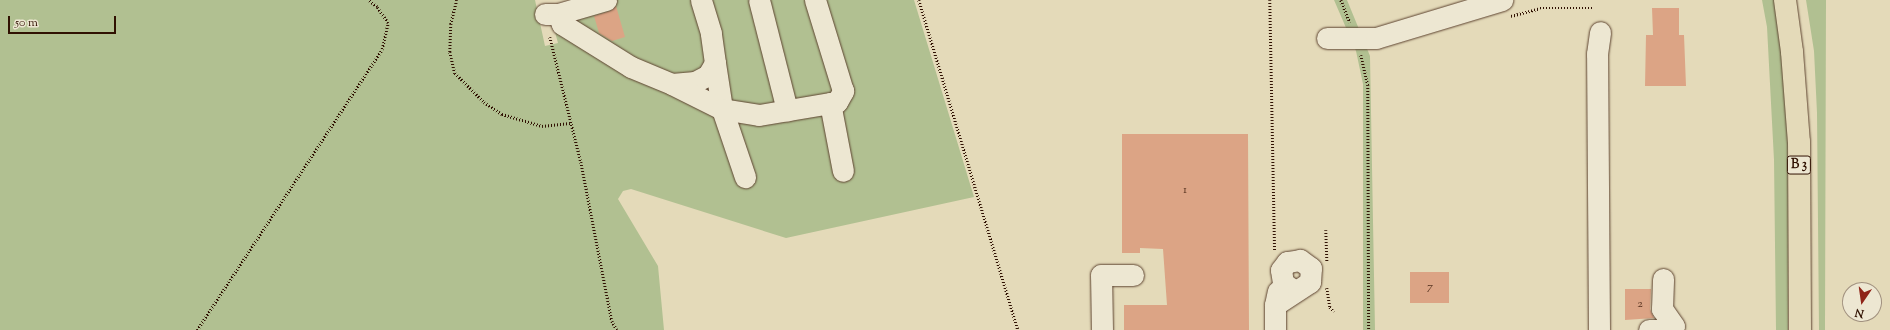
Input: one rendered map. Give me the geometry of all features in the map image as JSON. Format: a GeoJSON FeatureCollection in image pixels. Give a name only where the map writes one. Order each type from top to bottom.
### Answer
{"type":"FeatureCollection","features":[{"type":"Feature","properties":{"kind":"main road","name":"B 3"},"geometry":{"type":"LineString","coordinates":[[1785,0],[1792,52],[1799,142],[1800,330]]}},
{"type":"Feature","properties":{"kind":"lane"},"geometry":{"type":"LineString","coordinates":[[606,0],[552,14],[562,24],[631,67],[672,84],[722,109],[758,115],[836,102],[843,91],[815,0]]}},
{"type":"Feature","properties":{"kind":"lane"},"geometry":{"type":"LineString","coordinates":[[701,0],[711,33],[722,109],[745,177]]}},
{"type":"Feature","properties":{"kind":"lane"},"geometry":{"type":"LineString","coordinates":[[759,0],[788,110]]}},
{"type":"Feature","properties":{"kind":"lane"},"geometry":{"type":"LineString","coordinates":[[1327,38],[1376,38],[1502,0]]}},
{"type":"Feature","properties":{"kind":"lane"},"geometry":{"type":"LineString","coordinates":[[1599,330],[1597,93],[1600,32]]}},
{"type":"Feature","properties":{"kind":"lane"},"geometry":{"type":"LineString","coordinates":[[672,84],[695,82],[708,74],[715,63]]}},
{"type":"Feature","properties":{"kind":"lane"},"geometry":{"type":"LineString","coordinates":[[830,103],[843,170]]}},
{"type":"Feature","properties":{"kind":"lane"},"geometry":{"type":"LineString","coordinates":[[1102,330],[1102,275],[1132,275]]}},
{"type":"Feature","properties":{"kind":"lane"},"geometry":{"type":"LineString","coordinates":[[1275,330],[1275,305],[1287,277]]}},
{"type":"Feature","properties":{"kind":"lane"},"geometry":{"type":"LineString","coordinates":[[1649,330],[1668,330],[1674,326],[1662,309],[1663,279]]}},
{"type":"Feature","properties":{"kind":"path"},"geometry":{"type":"LineString","coordinates":[[198,330],[382,49],[388,23],[377,6],[368,0]]}},
{"type":"Feature","properties":{"kind":"path"},"geometry":{"type":"LineString","coordinates":[[457,0],[451,24],[450,52],[455,73],[484,102],[502,114],[542,126],[570,123]]}},
{"type":"Feature","properties":{"kind":"path"},"geometry":{"type":"LineString","coordinates":[[919,0],[1018,330]]}},
{"type":"Feature","properties":{"kind":"path"},"geometry":{"type":"LineString","coordinates":[[1270,0],[1273,249],[1287,277]]}},
{"type":"Feature","properties":{"kind":"path"},"geometry":{"type":"LineString","coordinates":[[550,37],[582,170],[612,321],[616,330]]}},
{"type":"Feature","properties":{"kind":"path"},"geometry":{"type":"LineString","coordinates":[[1362,57],[1368,85],[1369,330]]}},
{"type":"Feature","properties":{"kind":"path"},"geometry":{"type":"LineString","coordinates":[[1327,292],[1330,307],[1334,312]]}},
{"type":"Feature","properties":{"kind":"green space"},"geometry":{"type":"Polygon","coordinates":[[[0,0],[535,0],[545,46],[558,43],[548,7],[581,0],[914,0],[974,197],[786,238],[631,189],[623,191],[618,199],[658,266],[664,330],[0,330],[0,0]]]}},
{"type":"Feature","properties":{"kind":"green space"},"geometry":{"type":"Polygon","coordinates":[[[1334,0],[1347,0],[1370,56],[1375,330],[1363,330],[1363,84],[1356,51],[1334,0]]]}},
{"type":"Feature","properties":{"kind":"green space"},"geometry":{"type":"Polygon","coordinates":[[[1762,0],[1778,0],[1790,116],[1788,330],[1776,330],[1774,160],[1767,27],[1762,0]]]}},
{"type":"Feature","properties":{"kind":"green space"},"geometry":{"type":"Polygon","coordinates":[[[1806,0],[1826,0],[1825,330],[1819,330],[1817,113],[1814,51],[1806,0]]]}},
{"type":"Feature","properties":{"kind":"building"},"geometry":{"type":"Polygon","coordinates":[[[616,6],[625,37],[612,41],[599,33],[594,16],[610,11],[616,6]]]}},
{"type":"Feature","properties":{"kind":"building"},"geometry":{"type":"Polygon","coordinates":[[[1652,8],[1679,8],[1679,35],[1684,35],[1686,86],[1645,86],[1646,35],[1653,35],[1652,8]]]}},
{"type":"Feature","properties":{"kind":"building"},"geometry":{"type":"Polygon","coordinates":[[[1122,134],[1248,134],[1249,330],[1124,330],[1124,305],[1167,305],[1163,249],[1140,248],[1140,253],[1122,253],[1122,134]]]}},
{"type":"Feature","properties":{"kind":"building"},"geometry":{"type":"Polygon","coordinates":[[[1410,272],[1449,272],[1449,303],[1410,303],[1410,272]]]}},
{"type":"Feature","properties":{"kind":"building"},"geometry":{"type":"Polygon","coordinates":[[[1625,289],[1651,289],[1650,309],[1654,318],[1625,320],[1625,289]]]}}]}
